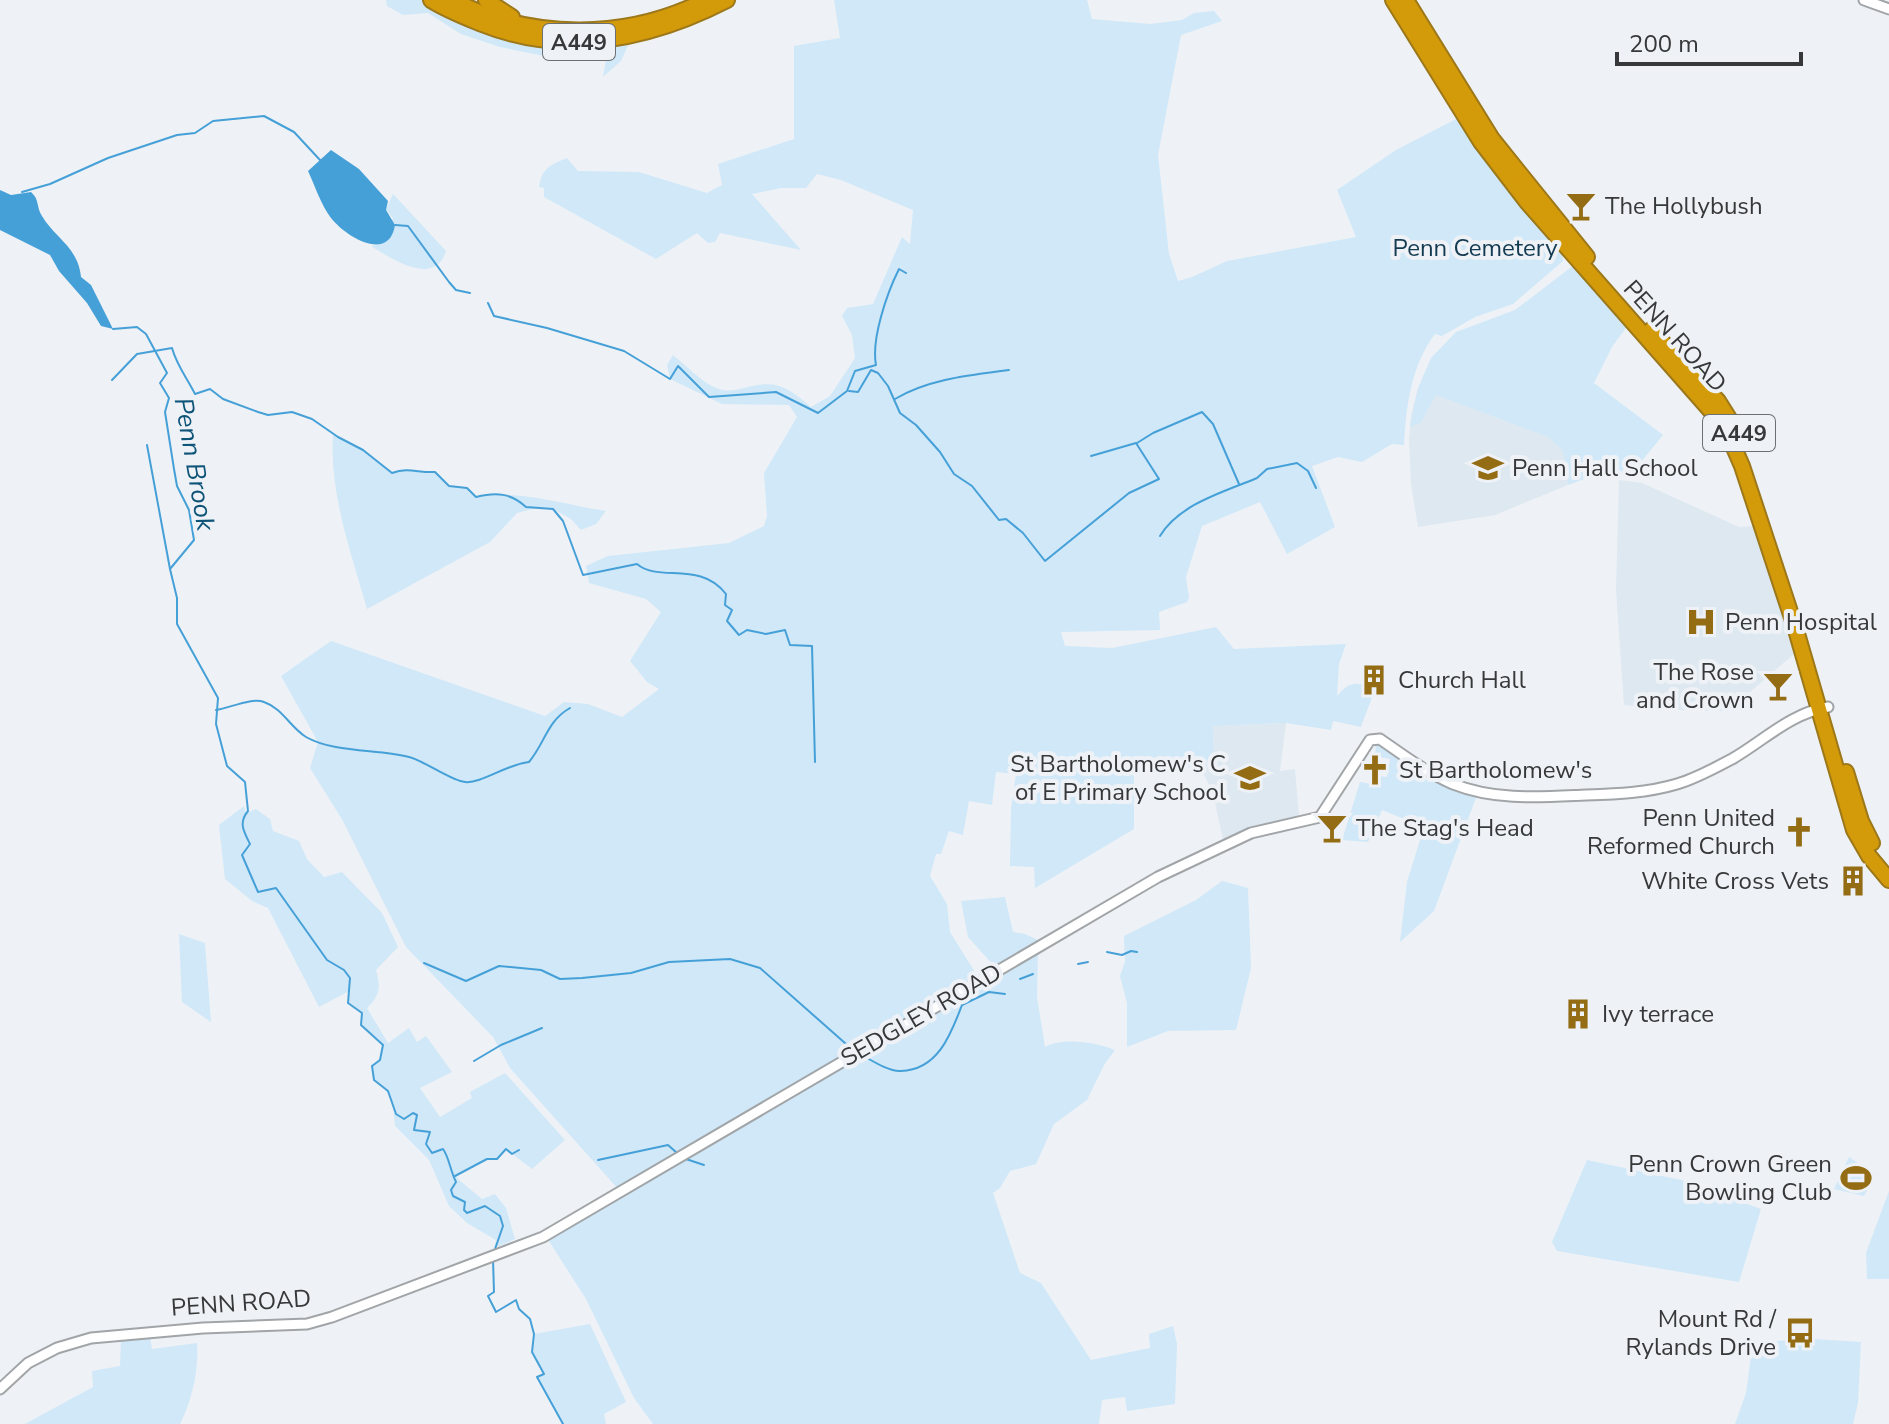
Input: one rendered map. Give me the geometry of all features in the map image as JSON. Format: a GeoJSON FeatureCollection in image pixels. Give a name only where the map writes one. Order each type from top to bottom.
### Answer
{"type":"FeatureCollection","features":[{"type":"Feature","properties":{"kind":"highway","name":"A449"},"geometry":{"type":"LineString","coordinates":[[431,0],[461,15],[524,37],[591,42],[656,30],[727,0]]}},
{"type":"Feature","properties":{"kind":"highway","name":"A449"},"geometry":{"type":"LineString","coordinates":[[453,0],[506,21],[550,30],[590,31],[635,25],[706,0]]}},
{"type":"Feature","properties":{"kind":"highway"},"geometry":{"type":"LineString","coordinates":[[486,0],[511,17],[550,30]]}},
{"type":"Feature","properties":{"kind":"highway","name":"PENN ROAD"},"geometry":{"type":"LineString","coordinates":[[1393,0],[1481,142],[1527,202],[1725,427],[1742,466],[1861,821],[1889,865]]}},
{"type":"Feature","properties":{"kind":"highway","name":"PENN ROAD"},"geometry":{"type":"LineString","coordinates":[[1406,0],[1500,151],[1627,304],[1732,420],[1754,472],[1823,708],[1854,830],[1869,856],[1889,880]]}},
{"type":"Feature","properties":{"kind":"street"},"geometry":{"type":"LineString","coordinates":[[1864,0],[1889,9]]}},
{"type":"Feature","properties":{"kind":"street","name":"SEDGLEY ROAD"},"geometry":{"type":"LineString","coordinates":[[533,1239],[543,1237],[1176,867],[1251,833],[1320,817],[1363,748],[1373,739],[1380,739],[1453,784],[1485,793],[1528,797],[1610,794],[1654,790],[1682,783],[1732,758],[1780,724],[1823,708]]}},
{"type":"Feature","properties":{"kind":"street","name":"PENN ROAD"},"geometry":{"type":"LineString","coordinates":[[0,1389],[28,1363],[57,1348],[91,1338],[188,1329],[307,1324],[533,1239]]}},
{"type":"Feature","properties":{"kind":"shaded area","name":"Penn Hall School"},"geometry":{"type":"Polygon","coordinates":[[[1418,388],[1548,437],[1563,451],[1568,485],[1495,515],[1418,527],[1411,484],[1409,440],[1418,388]]]}},
{"type":"Feature","properties":{"kind":"shaded area","name":"Penn Hospital"},"geometry":{"type":"Polygon","coordinates":[[[1619,480],[1642,483],[1739,527],[1755,526],[1794,654],[1728,711],[1624,705],[1616,590],[1619,480]]]}},
{"type":"Feature","properties":{"kind":"shaded area","name":"St Bartholomew's C of E Primary School"},"geometry":{"type":"Polygon","coordinates":[[[1286,723],[1280,771],[1295,769],[1299,817],[1245,829],[1223,839],[1212,790],[1198,764],[1214,759],[1213,726],[1286,723]]]}},
{"type":"Feature","properties":{"kind":"green space"},"geometry":{"type":"Polygon","coordinates":[[[386,0],[423,0],[467,25],[501,38],[544,46],[628,45],[621,61],[603,77],[607,53],[544,56],[500,47],[461,34],[428,13],[403,15],[387,6],[386,0]]]}},
{"type":"Feature","properties":{"kind":"green space","name":"Penn Cemetery"},"geometry":{"type":"Polygon","coordinates":[[[834,0],[1087,0],[1092,19],[1150,24],[1182,20],[1194,13],[1214,11],[1222,21],[1181,35],[1158,155],[1169,254],[1178,281],[1227,261],[1356,237],[1337,190],[1396,150],[1458,118],[1537,227],[1562,252],[1563,261],[1513,304],[1475,317],[1442,336],[1435,334],[1420,359],[1411,387],[1404,445],[1392,444],[1362,462],[1338,457],[1312,466],[1335,527],[1287,554],[1260,502],[1202,526],[1186,577],[1189,598],[1187,602],[1159,612],[1160,630],[1061,632],[1065,646],[1112,648],[1216,627],[1234,649],[1346,644],[1339,664],[1337,696],[1354,684],[1375,689],[1361,727],[1333,721],[1331,730],[1286,723],[1213,726],[1214,760],[1187,768],[1134,763],[1134,829],[1035,888],[1034,867],[1010,866],[1011,808],[1016,774],[996,772],[992,805],[969,801],[963,835],[949,831],[941,854],[936,854],[930,876],[947,904],[950,932],[978,977],[619,1190],[510,1068],[493,1037],[406,947],[343,821],[310,768],[318,742],[281,676],[331,641],[545,716],[564,702],[588,704],[622,717],[659,689],[647,682],[630,661],[661,612],[646,599],[589,583],[586,566],[608,556],[729,543],[764,526],[767,516],[764,473],[797,417],[789,405],[722,404],[670,379],[667,365],[673,355],[701,379],[719,389],[732,390],[764,384],[780,386],[811,407],[830,396],[855,358],[852,335],[842,316],[847,308],[873,304],[902,237],[910,244],[913,210],[841,180],[817,174],[806,188],[781,188],[752,194],[801,250],[720,233],[715,242],[708,243],[697,233],[656,259],[544,197],[544,188],[539,187],[540,181],[548,168],[567,158],[578,171],[639,172],[707,193],[722,185],[718,164],[794,139],[794,46],[840,38],[834,0]]]}},
{"type":"Feature","properties":{"kind":"green space"},"geometry":{"type":"Polygon","coordinates":[[[393,194],[446,251],[432,268],[422,269],[400,263],[371,246],[383,244],[393,218],[386,210],[393,194]]]}},
{"type":"Feature","properties":{"kind":"green space"},"geometry":{"type":"Polygon","coordinates":[[[1574,265],[1628,325],[1612,347],[1594,383],[1663,435],[1632,473],[1595,475],[1568,485],[1563,451],[1548,437],[1436,395],[1421,422],[1410,427],[1418,388],[1431,358],[1456,332],[1515,310],[1574,265]]]}},
{"type":"Feature","properties":{"kind":"green space"},"geometry":{"type":"Polygon","coordinates":[[[333,434],[363,450],[392,473],[409,470],[435,472],[449,486],[467,488],[476,497],[523,496],[606,511],[596,524],[581,530],[571,519],[553,509],[540,507],[517,513],[490,542],[367,609],[338,500],[333,434]]]}},
{"type":"Feature","properties":{"kind":"green space"},"geometry":{"type":"Polygon","coordinates":[[[1376,744],[1438,779],[1477,795],[1434,911],[1400,942],[1407,882],[1424,827],[1382,810],[1368,842],[1342,840],[1360,782],[1373,784],[1379,776],[1387,777],[1390,759],[1375,756],[1376,744]]]}},
{"type":"Feature","properties":{"kind":"green space"},"geometry":{"type":"Polygon","coordinates":[[[244,806],[246,813],[256,809],[270,819],[273,831],[299,841],[307,859],[324,877],[342,872],[382,913],[398,947],[376,970],[378,991],[367,1008],[388,1043],[409,1028],[417,1042],[426,1036],[452,1072],[420,1088],[440,1117],[472,1098],[470,1092],[505,1073],[565,1140],[532,1169],[506,1149],[497,1159],[487,1159],[456,1175],[482,1199],[495,1194],[506,1208],[515,1239],[494,1248],[496,1240],[467,1223],[449,1206],[429,1160],[395,1126],[391,1100],[374,1080],[372,1066],[380,1060],[382,1045],[361,1025],[362,1013],[348,1003],[349,991],[319,1007],[268,908],[252,901],[225,879],[219,825],[244,806]]]}},
{"type":"Feature","properties":{"kind":"green space"},"geometry":{"type":"Polygon","coordinates":[[[1222,881],[1248,888],[1251,968],[1236,1030],[1168,1031],[1127,1047],[1127,1003],[1120,976],[1125,962],[1124,936],[1196,900],[1222,881]]]}},
{"type":"Feature","properties":{"kind":"green space"},"geometry":{"type":"Polygon","coordinates":[[[1005,897],[1013,932],[1040,941],[995,967],[968,937],[961,901],[1005,897]]]}},
{"type":"Feature","properties":{"kind":"green space"},"geometry":{"type":"Polygon","coordinates":[[[179,934],[205,943],[211,1022],[182,1002],[179,934]]]}},
{"type":"Feature","properties":{"kind":"green space"},"geometry":{"type":"Polygon","coordinates":[[[1038,951],[1037,997],[1045,1047],[1061,1042],[1080,1042],[1115,1050],[1087,1100],[1054,1124],[1036,1164],[1010,1171],[1000,1188],[993,1193],[1020,1273],[1041,1283],[1091,1360],[1150,1348],[1149,1334],[1173,1326],[1177,1344],[1175,1404],[1127,1411],[1125,1397],[1102,1400],[1099,1424],[653,1424],[634,1398],[586,1299],[547,1238],[864,1053],[967,997],[1038,951]]]}},
{"type":"Feature","properties":{"kind":"green space","name":"Penn Crown Green Bowling Club"},"geometry":{"type":"Polygon","coordinates":[[[1849,1157],[1875,1175],[1864,1196],[1834,1189],[1849,1157]]]}},
{"type":"Feature","properties":{"kind":"green space"},"geometry":{"type":"Polygon","coordinates":[[[1587,1160],[1686,1181],[1761,1209],[1739,1282],[1557,1251],[1552,1242],[1587,1160]]]}},
{"type":"Feature","properties":{"kind":"green space"},"geometry":{"type":"Polygon","coordinates":[[[1889,1191],[1889,1279],[1867,1279],[1866,1253],[1889,1191]]]}},
{"type":"Feature","properties":{"kind":"green space"},"geometry":{"type":"Polygon","coordinates":[[[590,1324],[626,1402],[604,1414],[606,1424],[563,1424],[537,1377],[544,1374],[532,1352],[534,1334],[590,1324]]]}},
{"type":"Feature","properties":{"kind":"green space"},"geometry":{"type":"Polygon","coordinates":[[[150,1337],[152,1349],[197,1343],[194,1385],[180,1424],[25,1424],[93,1387],[92,1371],[120,1366],[121,1340],[150,1337]]]}},
{"type":"Feature","properties":{"kind":"green space"},"geometry":{"type":"Polygon","coordinates":[[[1814,1339],[1861,1342],[1858,1403],[1853,1424],[1735,1424],[1746,1393],[1753,1342],[1814,1339]]]}},
{"type":"Feature","properties":{"kind":"water"},"geometry":{"type":"Polygon","coordinates":[[[331,150],[359,169],[388,201],[386,210],[395,225],[385,243],[366,243],[356,239],[331,218],[324,207],[308,171],[331,150]]]}},
{"type":"Feature","properties":{"kind":"water"},"geometry":{"type":"Polygon","coordinates":[[[0,190],[11,195],[31,192],[34,195],[47,224],[71,250],[81,277],[91,285],[113,329],[101,326],[50,255],[0,230],[0,190]]]}},
{"type":"Feature","properties":{"kind":"waterway"},"geometry":{"type":"LineString","coordinates":[[22,192],[50,184],[108,158],[177,135],[195,133],[213,121],[264,116],[294,132],[320,160]]}},
{"type":"Feature","properties":{"kind":"waterway"},"geometry":{"type":"LineString","coordinates":[[395,225],[408,226],[456,290],[470,293]]}},
{"type":"Feature","properties":{"kind":"waterway"},"geometry":{"type":"LineString","coordinates":[[488,303],[494,316],[624,351],[670,379],[678,366],[709,397],[776,392],[818,413],[847,391],[855,371],[876,365],[876,342],[885,303],[899,269],[906,273]]}},
{"type":"Feature","properties":{"kind":"waterway","name":"Penn Brook"},"geometry":{"type":"LineString","coordinates":[[113,329],[137,327],[146,334],[167,373],[160,383],[169,398],[165,412],[174,469],[177,486],[189,510],[194,540],[170,569],[177,598],[177,624],[218,698],[216,724],[227,766],[245,782],[248,811],[243,824],[250,844],[242,855],[258,892],[276,888],[327,960],[344,970],[350,978],[348,1003],[362,1013],[361,1025],[383,1045],[380,1060],[372,1066],[374,1080],[388,1091],[396,1114],[404,1119],[413,1113],[417,1115],[414,1130],[430,1132],[426,1144],[432,1153],[443,1149],[456,1182],[451,1190],[453,1196],[465,1202],[464,1210],[467,1213],[485,1206],[500,1216],[503,1226],[494,1252]]}},
{"type":"Feature","properties":{"kind":"waterway"},"geometry":{"type":"LineString","coordinates":[[112,380],[137,354],[172,348],[195,394],[210,389],[223,399],[268,415],[292,412],[312,419],[363,450],[392,473],[409,470],[435,472],[449,486],[467,488],[476,497],[503,495],[526,507],[553,509],[563,521],[583,575],[637,564],[657,572],[704,578],[716,584],[726,594],[725,605],[732,610],[727,621],[739,635],[747,630],[766,634],[785,630],[790,645],[812,646],[815,762]]}},
{"type":"Feature","properties":{"kind":"waterway"},"geometry":{"type":"LineString","coordinates":[[849,391],[858,392],[871,370],[878,373],[888,386],[900,413],[916,425],[940,452],[954,474],[972,486],[999,520],[1006,519],[1023,533],[1045,561],[1129,493],[1159,479],[1136,443],[1091,456]]}},
{"type":"Feature","properties":{"kind":"waterway"},"geometry":{"type":"LineString","coordinates":[[895,399],[936,382],[1009,370]]}},
{"type":"Feature","properties":{"kind":"waterway"},"geometry":{"type":"LineString","coordinates":[[1137,443],[1202,412],[1213,424],[1239,484]]}},
{"type":"Feature","properties":{"kind":"waterway"},"geometry":{"type":"LineString","coordinates":[[147,445],[170,569]]}},
{"type":"Feature","properties":{"kind":"waterway"},"geometry":{"type":"LineString","coordinates":[[1160,536],[1190,507],[1257,478],[1267,469],[1297,463],[1308,471],[1316,488]]}},
{"type":"Feature","properties":{"kind":"waterway"},"geometry":{"type":"LineString","coordinates":[[216,710],[247,702],[264,702],[306,737],[317,742],[409,757],[453,778],[471,782],[529,762],[556,719],[570,708]]}},
{"type":"Feature","properties":{"kind":"waterway"},"geometry":{"type":"LineString","coordinates":[[1107,952],[1122,955],[1137,952]]}},
{"type":"Feature","properties":{"kind":"waterway"},"geometry":{"type":"LineString","coordinates":[[424,963],[466,981],[499,966],[541,970],[560,979],[631,973],[669,962],[730,959],[760,968],[854,1051]]}},
{"type":"Feature","properties":{"kind":"waterway"},"geometry":{"type":"LineString","coordinates":[[1078,964],[1088,962]]}},
{"type":"Feature","properties":{"kind":"waterway"},"geometry":{"type":"LineString","coordinates":[[1020,979],[1033,974]]}},
{"type":"Feature","properties":{"kind":"waterway"},"geometry":{"type":"LineString","coordinates":[[860,1054],[891,1070],[914,1069],[925,1064],[941,1048],[962,1005],[989,992],[1005,994]]}},
{"type":"Feature","properties":{"kind":"waterway"},"geometry":{"type":"LineString","coordinates":[[474,1061],[501,1045],[542,1028]]}},
{"type":"Feature","properties":{"kind":"waterway"},"geometry":{"type":"LineString","coordinates":[[598,1160],[668,1145],[677,1153]]}},
{"type":"Feature","properties":{"kind":"waterway"},"geometry":{"type":"LineString","coordinates":[[455,1176],[487,1159],[497,1159],[506,1149],[512,1154],[519,1150]]}},
{"type":"Feature","properties":{"kind":"waterway"},"geometry":{"type":"LineString","coordinates":[[686,1159],[704,1165]]}},
{"type":"Feature","properties":{"kind":"waterway","name":"Penn Brook"},"geometry":{"type":"LineString","coordinates":[[493,1259],[494,1292],[488,1296],[496,1312],[516,1300],[519,1309],[530,1319],[534,1334],[532,1352],[544,1374],[537,1377],[563,1424]]}},
{"type":"Feature","properties":{"kind":"place","name":"The Hollybush"},"geometry":{"type":"Point","coordinates":[1581,206]}},
{"type":"Feature","properties":{"kind":"place","name":"Penn Hall School"},"geometry":{"type":"Point","coordinates":[1488,468]}},
{"type":"Feature","properties":{"kind":"place","name":"Penn Hospital"},"geometry":{"type":"Point","coordinates":[1701,622]}},
{"type":"Feature","properties":{"kind":"place","name":"Church Hall"},"geometry":{"type":"Point","coordinates":[1374,680]}},
{"type":"Feature","properties":{"kind":"place","name":"The Rose and Crown"},"geometry":{"type":"Point","coordinates":[1778,686]}},
{"type":"Feature","properties":{"kind":"place","name":"St Bartholomew's"},"geometry":{"type":"Point","coordinates":[1375,770]}},
{"type":"Feature","properties":{"kind":"place","name":"St Bartholomew's C of E Primary School"},"geometry":{"type":"Point","coordinates":[1250,778]}},
{"type":"Feature","properties":{"kind":"place","name":"The Stag's Head"},"geometry":{"type":"Point","coordinates":[1332,828]}},
{"type":"Feature","properties":{"kind":"place","name":"Penn United Reformed Church"},"geometry":{"type":"Point","coordinates":[1799,832]}},
{"type":"Feature","properties":{"kind":"place","name":"White Cross Vets"},"geometry":{"type":"Point","coordinates":[1853,881]}},
{"type":"Feature","properties":{"kind":"place","name":"Ivy terrace"},"geometry":{"type":"Point","coordinates":[1578,1014]}},
{"type":"Feature","properties":{"kind":"place","name":"Penn Crown Green Bowling Club"},"geometry":{"type":"Point","coordinates":[1856,1178]}},
{"type":"Feature","properties":{"kind":"place","name":"Mount Rd / Rylands Drive"},"geometry":{"type":"Point","coordinates":[1800,1333]}}]}
